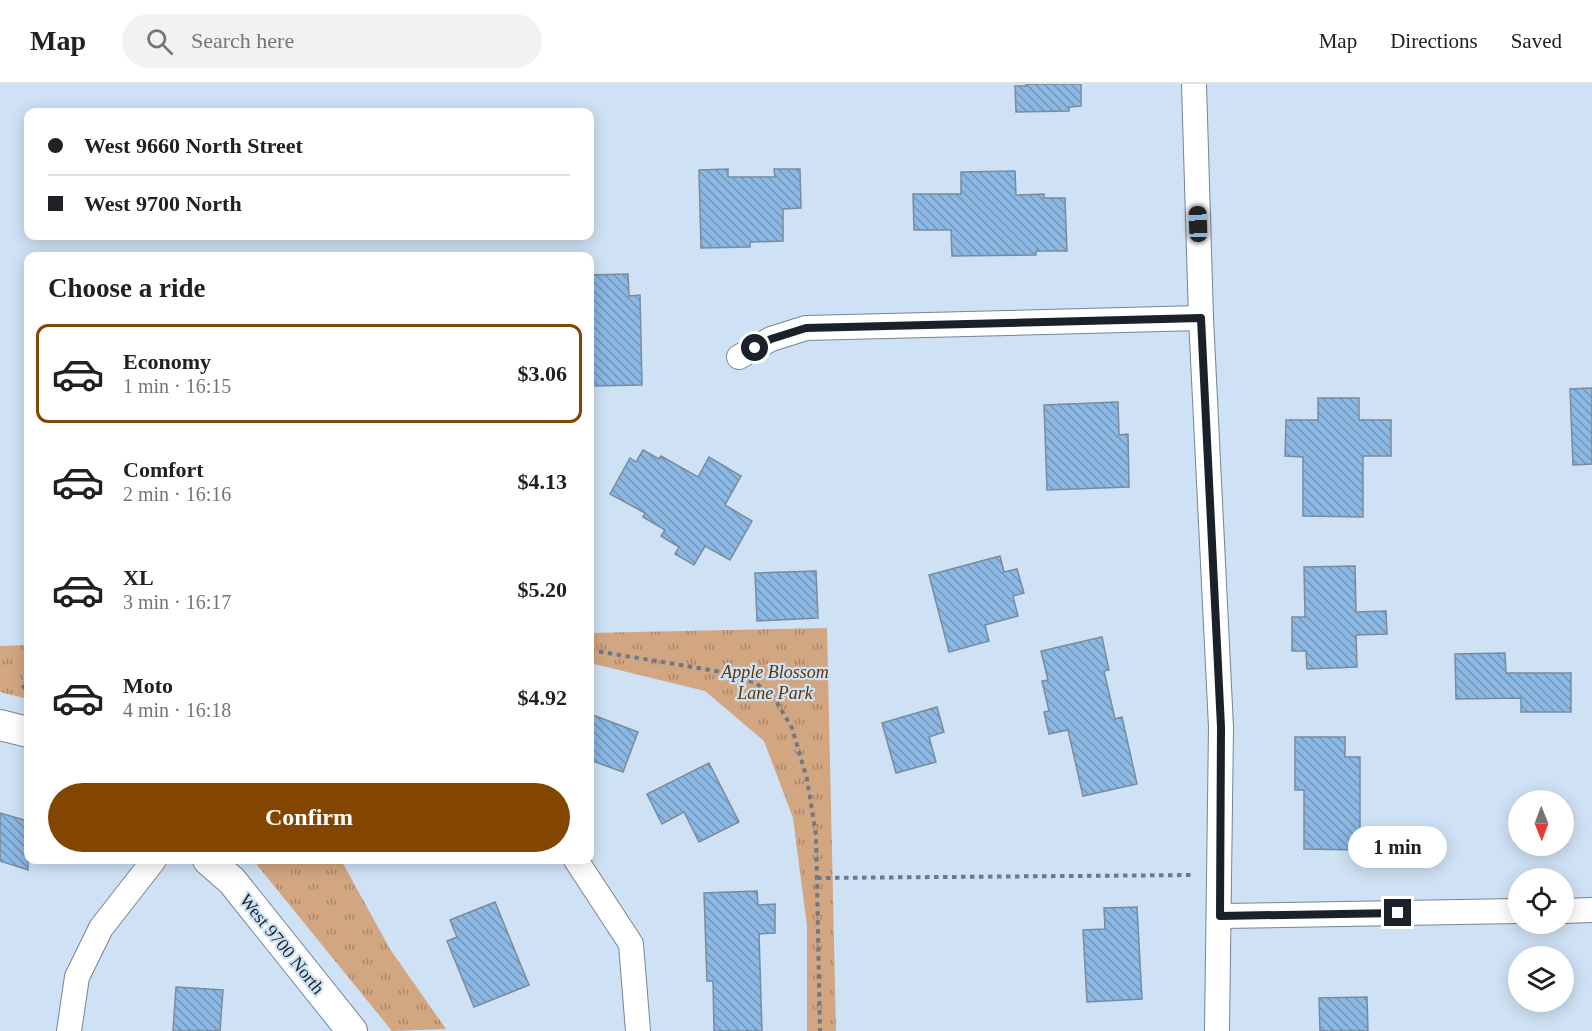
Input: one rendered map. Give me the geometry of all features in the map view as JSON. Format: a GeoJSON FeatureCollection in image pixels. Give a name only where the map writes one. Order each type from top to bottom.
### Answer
{"type":"FeatureCollection","features":[{"type":"Feature","properties":{"kind":"street"},"geometry":{"type":"LineString","coordinates":[[1194,84],[1201,318],[1221,727],[1217,1031]]}},
{"type":"Feature","properties":{"kind":"street"},"geometry":{"type":"LineString","coordinates":[[739,357],[771,339],[806,328],[1201,318]]}},
{"type":"Feature","properties":{"kind":"street"},"geometry":{"type":"LineString","coordinates":[[0,725],[24,731]]}},
{"type":"Feature","properties":{"kind":"street"},"geometry":{"type":"LineString","coordinates":[[69,1031],[77,977],[100,928],[151,864]]}},
{"type":"Feature","properties":{"kind":"street","name":"West 9700 North"},"geometry":{"type":"LineString","coordinates":[[212,864],[231,881],[352,1031]]}},
{"type":"Feature","properties":{"kind":"street"},"geometry":{"type":"LineString","coordinates":[[579,864],[631,944],[638,1031]]}},
{"type":"Feature","properties":{"kind":"street"},"geometry":{"type":"LineString","coordinates":[[1574,911],[1592,910]]}},
{"type":"Feature","properties":{"kind":"street"},"geometry":{"type":"LineString","coordinates":[[1220,916],[1508,911]]}},
{"type":"Feature","properties":{"kind":"path"},"geometry":{"type":"LineString","coordinates":[[594,651],[716,671],[756,683],[775,699],[792,728],[807,779],[816,835],[820,1031]]}},
{"type":"Feature","properties":{"kind":"path"},"geometry":{"type":"LineString","coordinates":[[816,878],[1193,875]]}},
{"type":"Feature","properties":{"kind":"green space","name":"Apple Blossom Lane Park"},"geometry":{"type":"Polygon","coordinates":[[[827,628],[836,1031],[807,1031],[807,926],[793,818],[764,741],[705,691],[594,664],[594,633],[827,628]]]}},
{"type":"Feature","properties":{"kind":"green space"},"geometry":{"type":"Polygon","coordinates":[[[24,645],[24,698],[0,692],[0,646],[24,645]]]}},
{"type":"Feature","properties":{"kind":"green space"},"geometry":{"type":"Polygon","coordinates":[[[256,864],[343,864],[390,949],[446,1029],[392,1031],[256,864]]]}},
{"type":"Feature","properties":{"kind":"building"},"geometry":{"type":"Polygon","coordinates":[[[1026,84],[1081,84],[1081,106],[1069,107],[1069,111],[1016,112],[1015,86],[1026,86],[1026,84]]]}},
{"type":"Feature","properties":{"kind":"building"},"geometry":{"type":"Polygon","coordinates":[[[728,169],[728,177],[775,177],[774,169],[800,169],[801,208],[783,209],[783,241],[750,242],[750,247],[701,248],[699,170],[728,169]]]}},
{"type":"Feature","properties":{"kind":"building"},"geometry":{"type":"Polygon","coordinates":[[[1015,171],[1016,195],[1044,194],[1044,198],[1065,198],[1067,251],[1036,251],[1036,255],[952,256],[951,230],[914,230],[913,194],[961,194],[961,172],[1015,171]]]}},
{"type":"Feature","properties":{"kind":"building"},"geometry":{"type":"Polygon","coordinates":[[[628,274],[629,296],[640,295],[642,385],[594,386],[594,275],[628,274]]]}},
{"type":"Feature","properties":{"kind":"building"},"geometry":{"type":"Polygon","coordinates":[[[1592,388],[1592,464],[1573,465],[1570,389],[1592,388]]]}},
{"type":"Feature","properties":{"kind":"building"},"geometry":{"type":"Polygon","coordinates":[[[1318,398],[1359,398],[1359,420],[1391,420],[1391,456],[1363,456],[1363,517],[1303,516],[1303,457],[1285,456],[1286,420],[1318,420],[1318,398]]]}},
{"type":"Feature","properties":{"kind":"building"},"geometry":{"type":"Polygon","coordinates":[[[1118,402],[1119,435],[1128,434],[1129,487],[1047,490],[1044,405],[1118,402]]]}},
{"type":"Feature","properties":{"kind":"building"},"geometry":{"type":"Polygon","coordinates":[[[643,450],[659,459],[661,456],[698,477],[709,457],[741,476],[725,505],[752,521],[730,560],[705,546],[694,565],[675,554],[679,547],[661,536],[665,530],[643,517],[645,513],[610,494],[630,458],[636,462],[643,450]]]}},
{"type":"Feature","properties":{"kind":"building"},"geometry":{"type":"Polygon","coordinates":[[[1000,556],[1004,572],[1017,569],[1024,593],[1013,596],[1018,616],[985,625],[989,641],[949,652],[929,575],[1000,556]]]}},
{"type":"Feature","properties":{"kind":"building"},"geometry":{"type":"Polygon","coordinates":[[[1355,566],[1356,612],[1386,611],[1387,634],[1356,635],[1357,667],[1307,669],[1306,651],[1292,651],[1292,617],[1305,617],[1304,567],[1355,566]]]}},
{"type":"Feature","properties":{"kind":"building"},"geometry":{"type":"Polygon","coordinates":[[[816,571],[818,618],[757,621],[755,573],[816,571]]]}},
{"type":"Feature","properties":{"kind":"building"},"geometry":{"type":"Polygon","coordinates":[[[1102,637],[1109,670],[1104,671],[1115,719],[1122,717],[1137,784],[1083,796],[1068,730],[1049,734],[1044,712],[1049,711],[1042,681],[1048,680],[1041,651],[1102,637]]]}},
{"type":"Feature","properties":{"kind":"building"},"geometry":{"type":"Polygon","coordinates":[[[1505,653],[1506,673],[1571,673],[1571,712],[1521,712],[1521,698],[1456,699],[1455,654],[1505,653]]]}},
{"type":"Feature","properties":{"kind":"building"},"geometry":{"type":"Polygon","coordinates":[[[937,707],[944,732],[929,737],[936,762],[896,773],[882,723],[937,707]]]}},
{"type":"Feature","properties":{"kind":"building"},"geometry":{"type":"Polygon","coordinates":[[[594,716],[638,732],[623,772],[594,761],[594,716]]]}},
{"type":"Feature","properties":{"kind":"building"},"geometry":{"type":"Polygon","coordinates":[[[1295,737],[1345,737],[1345,757],[1360,757],[1360,850],[1304,849],[1304,790],[1295,790],[1295,737]]]}},
{"type":"Feature","properties":{"kind":"building"},"geometry":{"type":"Polygon","coordinates":[[[709,763],[739,822],[699,842],[684,812],[662,824],[647,794],[709,763]]]}},
{"type":"Feature","properties":{"kind":"building"},"geometry":{"type":"Polygon","coordinates":[[[0,813],[24,820],[24,864],[28,864],[28,870],[0,861],[0,813]]]}},
{"type":"Feature","properties":{"kind":"building"},"geometry":{"type":"Polygon","coordinates":[[[757,891],[758,905],[775,904],[775,933],[759,934],[762,1031],[714,1031],[713,981],[707,981],[704,893],[757,891]]]}},
{"type":"Feature","properties":{"kind":"building"},"geometry":{"type":"Polygon","coordinates":[[[495,902],[529,985],[474,1007],[447,941],[457,937],[450,920],[495,902]]]}},
{"type":"Feature","properties":{"kind":"building"},"geometry":{"type":"Polygon","coordinates":[[[1137,907],[1142,999],[1087,1002],[1083,930],[1105,929],[1104,908],[1137,907]]]}},
{"type":"Feature","properties":{"kind":"building"},"geometry":{"type":"Polygon","coordinates":[[[176,987],[223,990],[220,1031],[173,1031],[176,987]]]}},
{"type":"Feature","properties":{"kind":"building"},"geometry":{"type":"Polygon","coordinates":[[[1367,997],[1368,1031],[1320,1031],[1319,998],[1367,997]]]}},
{"type":"Feature","properties":{"kind":"route"},"geometry":{"type":"LineString","coordinates":[[755,348],[771,339],[806,328],[1201,318],[1221,727],[1220,916],[1398,913]]}}]}
